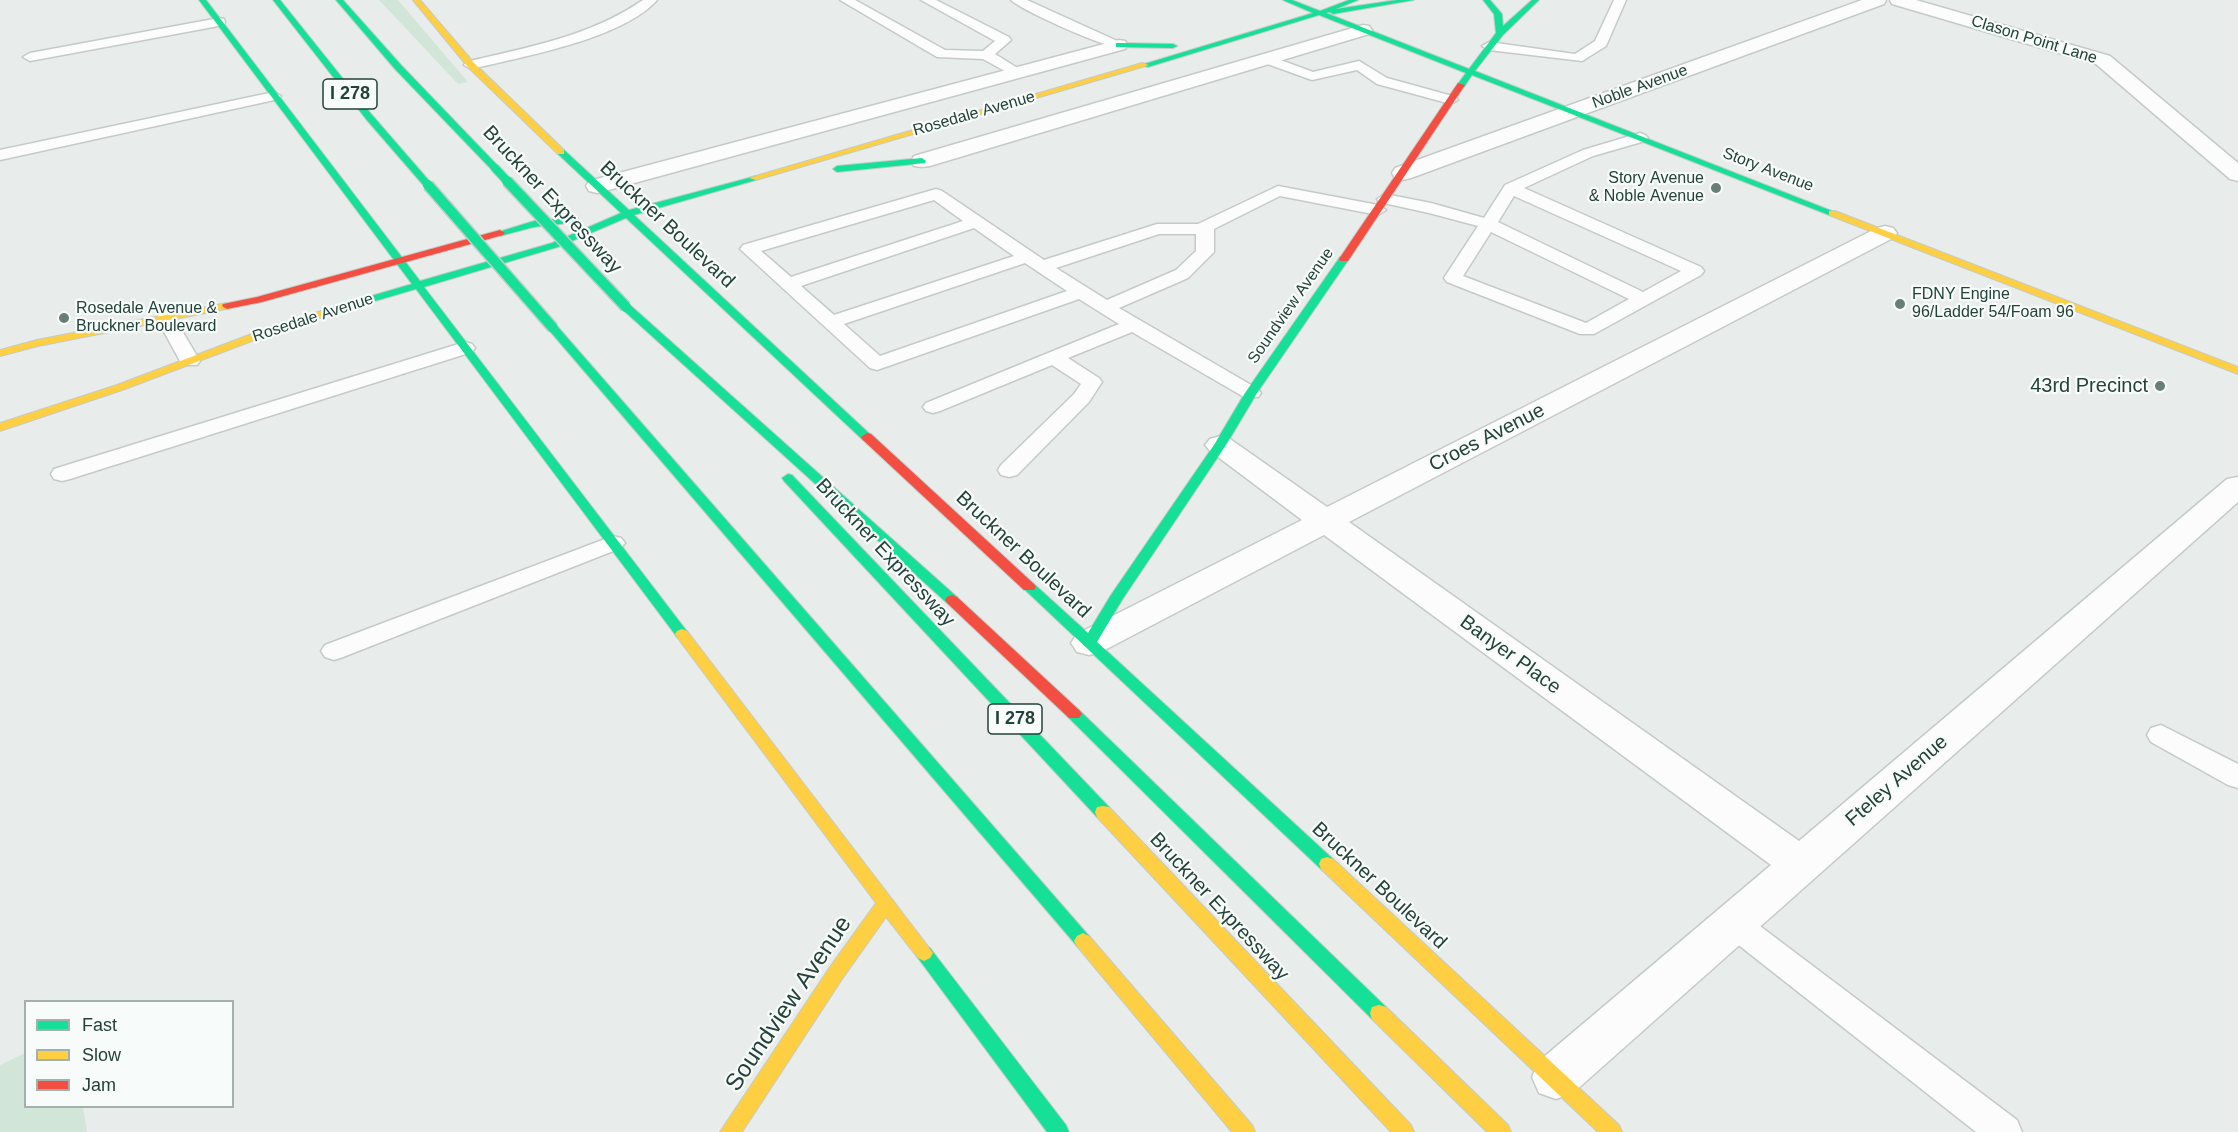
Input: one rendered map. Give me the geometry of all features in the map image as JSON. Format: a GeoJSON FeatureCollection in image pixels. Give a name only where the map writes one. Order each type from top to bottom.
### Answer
{"type":"FeatureCollection","features":[{"type":"Feature","properties":{"kind":"main road"},"geometry":{"type":"LineString","coordinates":[[202,0],[1059,1132]]}},
{"type":"Feature","properties":{"kind":"main road","name":"I 278"},"geometry":{"type":"LineString","coordinates":[[276,0],[369,117],[1086,945],[1245,1132]]}},
{"type":"Feature","properties":{"kind":"main road","name":"Bruckner Expressway"},"geometry":{"type":"LineString","coordinates":[[339,0],[398,67],[741,429]]}},
{"type":"Feature","properties":{"kind":"main road","name":"Bruckner Boulevard"},"geometry":{"type":"LineString","coordinates":[[416,0],[471,65],[597,186],[1556,1077],[1612,1132]]}},
{"type":"Feature","properties":{"kind":"main road","name":"Story Avenue"},"geometry":{"type":"LineString","coordinates":[[1286,0],[2238,371]]}},
{"type":"Feature","properties":{"kind":"main road","name":"Rosedale Avenue"},"geometry":{"type":"LineString","coordinates":[[1322,14],[1355,0]]}},
{"type":"Feature","properties":{"kind":"main road","name":"Rosedale Avenue"},"geometry":{"type":"LineString","coordinates":[[0,427],[60,408],[269,331],[555,245],[627,214],[1322,14],[1411,0]]}},
{"type":"Feature","properties":{"kind":"main road"},"geometry":{"type":"LineString","coordinates":[[1486,0],[1494,6],[1500,18],[1500,33]]}},
{"type":"Feature","properties":{"kind":"main road","name":"Soundview Avenue"},"geometry":{"type":"LineString","coordinates":[[1089,643],[1116,598],[1220,445],[1251,393],[1382,205],[1470,72],[1500,33],[1536,0]]}},
{"type":"Feature","properties":{"kind":"main road"},"geometry":{"type":"LineString","coordinates":[[1119,45],[1204,47]]}},
{"type":"Feature","properties":{"kind":"main road"},"geometry":{"type":"LineString","coordinates":[[772,172],[922,161]]}},
{"type":"Feature","properties":{"kind":"main road","name":"Rosedale Avenue"},"geometry":{"type":"LineString","coordinates":[[0,353],[38,343],[258,300],[534,224],[627,214]]}},
{"type":"Feature","properties":{"kind":"main road"},"geometry":{"type":"LineString","coordinates":[[626,307],[993,637],[1088,726],[1501,1132]]}},
{"type":"Feature","properties":{"kind":"main road","name":"Bruckner Expressway"},"geometry":{"type":"LineString","coordinates":[[782,472],[1404,1132]]}},
{"type":"Feature","properties":{"kind":"main road","name":"Soundview Avenue"},"geometry":{"type":"LineString","coordinates":[[730,1132],[817,1000],[886,903]]}},
{"type":"Feature","properties":{"kind":"street","name":"Noble Avenue"},"geometry":{"type":"LineString","coordinates":[[1402,173],[1878,0]]}},
{"type":"Feature","properties":{"kind":"street","name":"Clason Point Lane"},"geometry":{"type":"LineString","coordinates":[[1898,0],[2103,60],[2238,174]]}},
{"type":"Feature","properties":{"kind":"street","name":"Rosedale Avenue"},"geometry":{"type":"LineString","coordinates":[[922,161],[1363,30]]}},
{"type":"Feature","properties":{"kind":"street","name":"Rosedale Avenue"},"geometry":{"type":"LineString","coordinates":[[597,186],[1119,45]]}},
{"type":"Feature","properties":{"kind":"street","name":"Croes Avenue"},"geometry":{"type":"LineString","coordinates":[[1089,643],[1885,234]]}},
{"type":"Feature","properties":{"kind":"street","name":"Banyer Place"},"geometry":{"type":"LineString","coordinates":[[1220,445],[1800,864]]}},
{"type":"Feature","properties":{"kind":"street","name":"Fteley Avenue"},"geometry":{"type":"LineString","coordinates":[[1556,1077],[2238,486]]}},
{"type":"Feature","properties":{"kind":"lane"},"geometry":{"type":"LineString","coordinates":[[471,65],[576,38],[615,24],[651,0]]}},
{"type":"Feature","properties":{"kind":"lane"},"geometry":{"type":"LineString","coordinates":[[846,0],[942,54],[986,55],[1017,72]]}},
{"type":"Feature","properties":{"kind":"lane"},"geometry":{"type":"LineString","coordinates":[[927,0],[1004,40],[986,55]]}},
{"type":"Feature","properties":{"kind":"lane"},"geometry":{"type":"LineString","coordinates":[[1017,0],[1119,45]]}},
{"type":"Feature","properties":{"kind":"lane"},"geometry":{"type":"LineString","coordinates":[[1489,46],[1576,62],[1601,43],[1620,0]]}},
{"type":"Feature","properties":{"kind":"lane"},"geometry":{"type":"LineString","coordinates":[[30,57],[219,22]]}},
{"type":"Feature","properties":{"kind":"lane"},"geometry":{"type":"LineString","coordinates":[[1267,59],[1312,76],[1359,65],[1382,81],[1452,100]]}},
{"type":"Feature","properties":{"kind":"lane"},"geometry":{"type":"LineString","coordinates":[[0,155],[274,96]]}},
{"type":"Feature","properties":{"kind":"lane"},"geometry":{"type":"LineString","coordinates":[[1511,188],[1695,271],[1587,330],[1453,278],[1511,188],[1588,153],[1640,138]]}},
{"type":"Feature","properties":{"kind":"lane"},"geometry":{"type":"LineString","coordinates":[[831,322],[1034,262],[1157,229],[1204,227],[1278,191],[1382,205],[1431,208],[1488,224],[1643,299]]}},
{"type":"Feature","properties":{"kind":"lane"},"geometry":{"type":"LineString","coordinates":[[1081,292],[877,364],[749,249],[936,195],[1034,262],[1133,325],[1251,393]]}},
{"type":"Feature","properties":{"kind":"lane"},"geometry":{"type":"LineString","coordinates":[[789,284],[976,222]]}},
{"type":"Feature","properties":{"kind":"lane"},"geometry":{"type":"LineString","coordinates":[[1106,307],[1182,274],[1205,252],[1204,227]]}},
{"type":"Feature","properties":{"kind":"lane"},"geometry":{"type":"LineString","coordinates":[[166,319],[190,361]]}},
{"type":"Feature","properties":{"kind":"lane"},"geometry":{"type":"LineString","coordinates":[[933,407],[1133,325]]}},
{"type":"Feature","properties":{"kind":"lane"},"geometry":{"type":"LineString","coordinates":[[62,474],[465,348]]}},
{"type":"Feature","properties":{"kind":"lane"},"geometry":{"type":"LineString","coordinates":[[1009,470],[1082,398],[1092,382],[1054,358]]}},
{"type":"Feature","properties":{"kind":"lane"},"geometry":{"type":"LineString","coordinates":[[334,651],[613,543]]}},
{"type":"Feature","properties":{"kind":"lane"},"geometry":{"type":"LineString","coordinates":[[2161,735],[2238,777]]}},
{"type":"Feature","properties":{"kind":"lane"},"geometry":{"type":"LineString","coordinates":[[1733,923],[2004,1132]]}},
{"type":"Feature","properties":{"kind":"green space"},"geometry":{"type":"Polygon","coordinates":[[[379,0],[398,0],[468,82],[458,84],[379,0]]]}},
{"type":"Feature","properties":{"kind":"green space"},"geometry":{"type":"Polygon","coordinates":[[[24,1053],[24,1108],[83,1108],[87,1132],[0,1132],[0,1065],[24,1053]]]}},
{"type":"Feature","properties":{"kind":"traffic: fast"},"geometry":{"type":"LineString","coordinates":[[202,0],[682,634]]}},
{"type":"Feature","properties":{"kind":"traffic: fast"},"geometry":{"type":"LineString","coordinates":[[276,0],[369,117],[428,185]]}},
{"type":"Feature","properties":{"kind":"traffic: fast"},"geometry":{"type":"LineString","coordinates":[[339,0],[398,67],[495,168]]}},
{"type":"Feature","properties":{"kind":"traffic: fast"},"geometry":{"type":"LineString","coordinates":[[1286,0],[1832,213]]}},
{"type":"Feature","properties":{"kind":"traffic: fast"},"geometry":{"type":"LineString","coordinates":[[1145,65],[1295,22],[1355,0]]}},
{"type":"Feature","properties":{"kind":"traffic: fast"},"geometry":{"type":"LineString","coordinates":[[1333,12],[1411,0]]}},
{"type":"Feature","properties":{"kind":"traffic: fast"},"geometry":{"type":"LineString","coordinates":[[1486,0],[1498,14],[1500,33]]}},
{"type":"Feature","properties":{"kind":"traffic: fast"},"geometry":{"type":"LineString","coordinates":[[1461,85],[1500,33],[1536,0]]}},
{"type":"Feature","properties":{"kind":"traffic: fast"},"geometry":{"type":"LineString","coordinates":[[1119,45],[1173,46]]}},
{"type":"Feature","properties":{"kind":"traffic: fast"},"geometry":{"type":"LineString","coordinates":[[561,152],[867,437]]}},
{"type":"Feature","properties":{"kind":"traffic: fast"},"geometry":{"type":"LineString","coordinates":[[837,169],[922,161]]}},
{"type":"Feature","properties":{"kind":"traffic: fast"},"geometry":{"type":"LineString","coordinates":[[495,168],[626,307]]}},
{"type":"Feature","properties":{"kind":"traffic: fast"},"geometry":{"type":"LineString","coordinates":[[334,310],[555,245],[627,214],[753,178]]}},
{"type":"Feature","properties":{"kind":"traffic: fast"},"geometry":{"type":"LineString","coordinates":[[428,185],[553,328]]}},
{"type":"Feature","properties":{"kind":"traffic: fast"},"geometry":{"type":"LineString","coordinates":[[500,233],[534,224],[575,220]]}},
{"type":"Feature","properties":{"kind":"traffic: fast"},"geometry":{"type":"LineString","coordinates":[[1089,643],[1116,598],[1220,445],[1251,393],[1344,259]]}},
{"type":"Feature","properties":{"kind":"traffic: fast"},"geometry":{"type":"LineString","coordinates":[[626,307],[952,600]]}},
{"type":"Feature","properties":{"kind":"traffic: fast"},"geometry":{"type":"LineString","coordinates":[[553,328],[1083,941]]}},
{"type":"Feature","properties":{"kind":"traffic: fast"},"geometry":{"type":"LineString","coordinates":[[788,478],[1103,812]]}},
{"type":"Feature","properties":{"kind":"traffic: fast"},"geometry":{"type":"LineString","coordinates":[[1029,587],[1327,864]]}},
{"type":"Feature","properties":{"kind":"traffic: fast"},"geometry":{"type":"LineString","coordinates":[[1074,714],[1379,1013]]}},
{"type":"Feature","properties":{"kind":"traffic: fast"},"geometry":{"type":"LineString","coordinates":[[924,953],[1059,1132]]}},
{"type":"Feature","properties":{"kind":"traffic: slow"},"geometry":{"type":"LineString","coordinates":[[416,0],[471,65],[561,152]]}},
{"type":"Feature","properties":{"kind":"traffic: slow"},"geometry":{"type":"LineString","coordinates":[[753,178],[1145,65]]}},
{"type":"Feature","properties":{"kind":"traffic: slow"},"geometry":{"type":"LineString","coordinates":[[1832,213],[2238,371]]}},
{"type":"Feature","properties":{"kind":"traffic: slow"},"geometry":{"type":"LineString","coordinates":[[0,353],[37,343],[227,306]]}},
{"type":"Feature","properties":{"kind":"traffic: slow"},"geometry":{"type":"LineString","coordinates":[[0,427],[121,387],[269,331],[334,310]]}},
{"type":"Feature","properties":{"kind":"traffic: slow"},"geometry":{"type":"LineString","coordinates":[[682,634],[924,953]]}},
{"type":"Feature","properties":{"kind":"traffic: slow"},"geometry":{"type":"LineString","coordinates":[[1103,812],[1404,1132]]}},
{"type":"Feature","properties":{"kind":"traffic: slow"},"geometry":{"type":"LineString","coordinates":[[1327,864],[1612,1132]]}},
{"type":"Feature","properties":{"kind":"traffic: slow"},"geometry":{"type":"LineString","coordinates":[[730,1132],[836,973],[886,903]]}},
{"type":"Feature","properties":{"kind":"traffic: slow"},"geometry":{"type":"LineString","coordinates":[[1083,941],[1245,1132]]}},
{"type":"Feature","properties":{"kind":"traffic: slow"},"geometry":{"type":"LineString","coordinates":[[1379,1013],[1501,1132]]}},
{"type":"Feature","properties":{"kind":"traffic: jam"},"geometry":{"type":"LineString","coordinates":[[1344,259],[1461,85]]}},
{"type":"Feature","properties":{"kind":"traffic: jam"},"geometry":{"type":"LineString","coordinates":[[227,306],[258,300],[500,233]]}},
{"type":"Feature","properties":{"kind":"traffic: jam"},"geometry":{"type":"LineString","coordinates":[[867,437],[1029,587]]}},
{"type":"Feature","properties":{"kind":"traffic: jam"},"geometry":{"type":"LineString","coordinates":[[952,600],[1074,714]]}},
{"type":"Feature","properties":{"kind":"place","name":"Story Avenue & Noble Avenue"},"geometry":{"type":"Point","coordinates":[1716,188]}},
{"type":"Feature","properties":{"kind":"place","name":"FDNY Engine 96/Ladder 54/Foam 96"},"geometry":{"type":"Point","coordinates":[1900,304]}},
{"type":"Feature","properties":{"kind":"place","name":"Rosedale Avenue & Bruckner Boulevard"},"geometry":{"type":"Point","coordinates":[64,318]}},
{"type":"Feature","properties":{"kind":"place","name":"43rd Precinct"},"geometry":{"type":"Point","coordinates":[2160,386]}}]}
